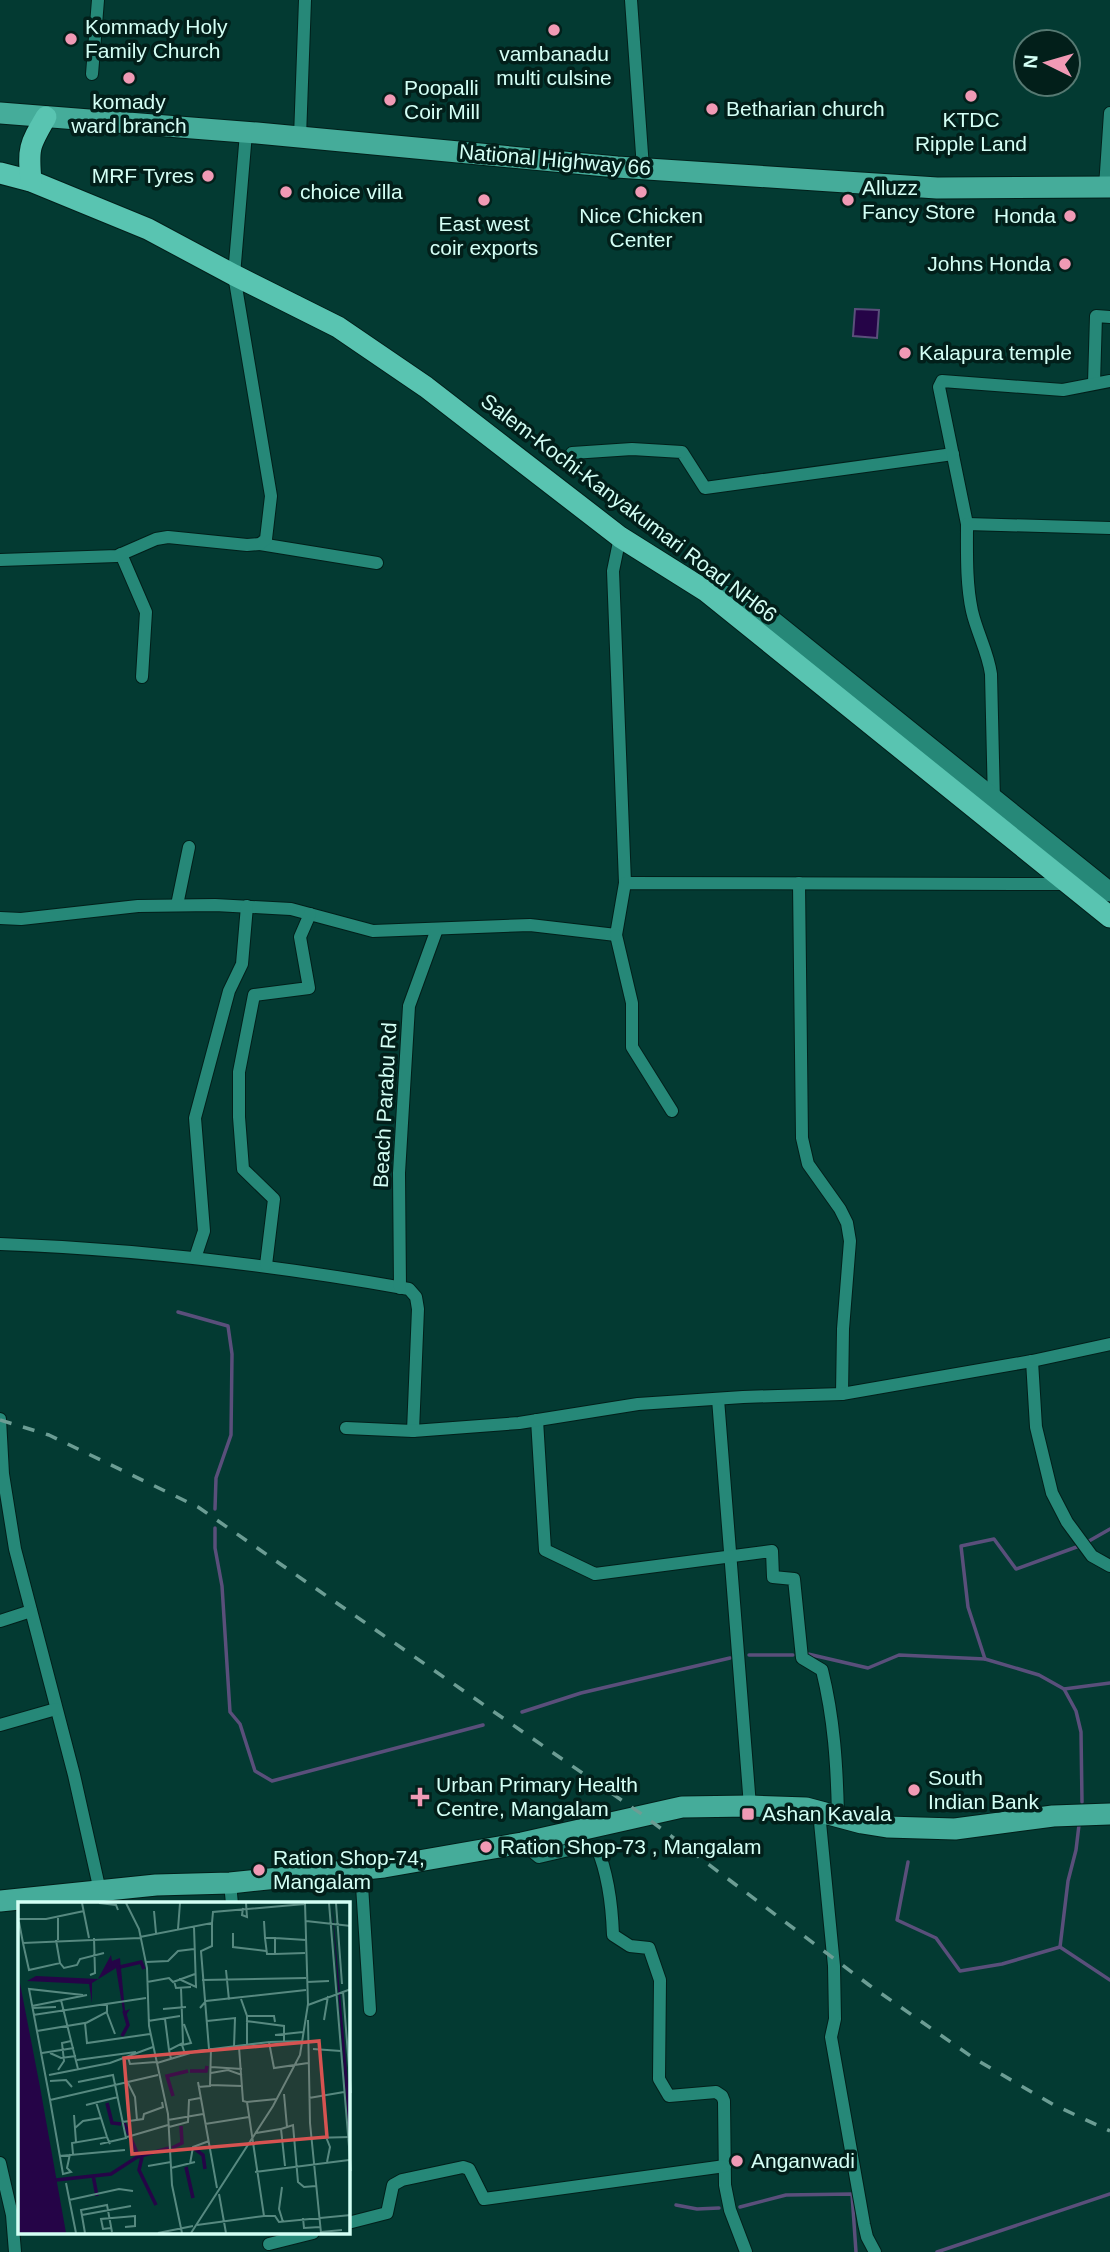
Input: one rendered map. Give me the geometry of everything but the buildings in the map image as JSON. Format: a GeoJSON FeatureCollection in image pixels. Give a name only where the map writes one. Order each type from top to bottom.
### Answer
{"type":"FeatureCollection","features":[{"type":"Feature","properties":{"kind":"highway"},"geometry":{"type":"LineString","coordinates":[[31,181],[29,153],[33,139],[46,117]]}},
{"type":"Feature","properties":{"kind":"highway","name":"Salem-Kochi-Kanyakumari Road NH66"},"geometry":{"type":"LineString","coordinates":[[0,173],[31,181],[148,229],[338,327],[426,387],[620,537],[706,591],[1110,917]]}},
{"type":"Feature","properties":{"kind":"main road","name":"National Highway 66"},"geometry":{"type":"LineString","coordinates":[[0,113],[643,168],[937,188],[1107,187]]}},
{"type":"Feature","properties":{"kind":"main road"},"geometry":{"type":"LineString","coordinates":[[0,1901],[75,1898],[100,1891],[156,1885],[231,1893],[522,1843],[682,1807],[806,1808],[887,1827],[955,1829],[1053,1816],[1110,1814]]}},
{"type":"Feature","properties":{"kind":"street"},"geometry":{"type":"LineString","coordinates":[[92,74],[98,0]]}},
{"type":"Feature","properties":{"kind":"street"},"geometry":{"type":"LineString","coordinates":[[300,137],[305,0]]}},
{"type":"Feature","properties":{"kind":"street"},"geometry":{"type":"LineString","coordinates":[[631,0],[643,168]]}},
{"type":"Feature","properties":{"kind":"street"},"geometry":{"type":"LineString","coordinates":[[1107,187],[1110,113]]}},
{"type":"Feature","properties":{"kind":"street"},"geometry":{"type":"LineString","coordinates":[[246,133],[234,275],[271,496],[266,539],[260,544]]}},
{"type":"Feature","properties":{"kind":"street"},"geometry":{"type":"LineString","coordinates":[[1094,383],[1096,316],[1110,317]]}},
{"type":"Feature","properties":{"kind":"street"},"geometry":{"type":"LineString","coordinates":[[995,823],[989,658],[972,613],[968,586],[967,524],[939,387],[942,381],[1063,390],[1110,381]]}},
{"type":"Feature","properties":{"kind":"street"},"geometry":{"type":"LineString","coordinates":[[572,453],[632,449],[682,452],[705,488],[953,454]]}},
{"type":"Feature","properties":{"kind":"street"},"geometry":{"type":"LineString","coordinates":[[967,524],[1110,528]]}},
{"type":"Feature","properties":{"kind":"street"},"geometry":{"type":"LineString","coordinates":[[0,560],[117,556],[156,539],[168,537],[260,544],[377,563]]}},
{"type":"Feature","properties":{"kind":"street"},"geometry":{"type":"LineString","coordinates":[[620,537],[613,571],[625,883],[616,935],[632,1003],[632,1047],[672,1111]]}},
{"type":"Feature","properties":{"kind":"street"},"geometry":{"type":"LineString","coordinates":[[121,554],[146,612],[142,677]]}},
{"type":"Feature","properties":{"kind":"street"},"geometry":{"type":"LineString","coordinates":[[706,591],[747,600],[1106,886]]}},
{"type":"Feature","properties":{"kind":"street"},"geometry":{"type":"LineString","coordinates":[[177,905],[189,847]]}},
{"type":"Feature","properties":{"kind":"street"},"geometry":{"type":"LineString","coordinates":[[625,883],[1106,886]]}},
{"type":"Feature","properties":{"kind":"street"},"geometry":{"type":"LineString","coordinates":[[799,883],[802,1138],[808,1164],[847,1223],[849,1241],[842,1394]]}},
{"type":"Feature","properties":{"kind":"street"},"geometry":{"type":"LineString","coordinates":[[0,918],[21,919],[101,909],[177,905],[247,906],[310,914],[373,931],[530,925],[616,935]]}},
{"type":"Feature","properties":{"kind":"street"},"geometry":{"type":"LineString","coordinates":[[195,1258],[204,1231],[195,1118],[229,991],[242,964],[247,906]]}},
{"type":"Feature","properties":{"kind":"street"},"geometry":{"type":"LineString","coordinates":[[266,1265],[274,1199],[243,1169],[239,1072],[254,995],[310,988],[300,937],[310,914]]}},
{"type":"Feature","properties":{"kind":"street","name":"Beach Parabu Rd"},"geometry":{"type":"LineString","coordinates":[[400,1288],[399,1173],[409,1006],[436,929]]}},
{"type":"Feature","properties":{"kind":"street"},"geometry":{"type":"LineString","coordinates":[[0,1244],[76,1247],[266,1265],[409,1289],[416,1297],[418,1309],[413,1431]]}},
{"type":"Feature","properties":{"kind":"street"},"geometry":{"type":"LineString","coordinates":[[346,1428],[413,1431],[537,1420],[638,1404],[842,1394],[1032,1361],[1110,1344]]}},
{"type":"Feature","properties":{"kind":"street"},"geometry":{"type":"LineString","coordinates":[[1032,1361],[1036,1427],[1052,1493],[1067,1522],[1092,1556],[1110,1566]]}},
{"type":"Feature","properties":{"kind":"street"},"geometry":{"type":"LineString","coordinates":[[718,1399],[750,1806]]}},
{"type":"Feature","properties":{"kind":"street"},"geometry":{"type":"LineString","coordinates":[[0,1419],[3,1474],[15,1549],[74,1775],[100,1891]]}},
{"type":"Feature","properties":{"kind":"street"},"geometry":{"type":"LineString","coordinates":[[537,1420],[545,1550],[595,1574],[772,1551],[773,1577],[794,1579],[802,1658],[822,1670],[829,1698],[837,1769],[829,1814],[835,2019],[831,2037],[864,2224],[875,2252]]}},
{"type":"Feature","properties":{"kind":"street"},"geometry":{"type":"LineString","coordinates":[[0,1552],[15,1549]]}},
{"type":"Feature","properties":{"kind":"street"},"geometry":{"type":"LineString","coordinates":[[0,1621],[31,1611]]}},
{"type":"Feature","properties":{"kind":"street"},"geometry":{"type":"LineString","coordinates":[[0,1725],[56,1709]]}},
{"type":"Feature","properties":{"kind":"street"},"geometry":{"type":"LineString","coordinates":[[522,1843],[539,1857],[586,1846],[597,1848],[602,1860],[612,1919],[612,1935],[630,1946],[649,1948],[660,1980],[659,2079],[669,2096],[716,2092],[723,2096],[727,2200],[746,2252]]}},
{"type":"Feature","properties":{"kind":"street"},"geometry":{"type":"LineString","coordinates":[[360,1870],[370,2010]]}},
{"type":"Feature","properties":{"kind":"street"},"geometry":{"type":"LineString","coordinates":[[0,2163],[9,2202],[15,2252]]}},
{"type":"Feature","properties":{"kind":"street"},"geometry":{"type":"LineString","coordinates":[[350,2222],[387,2213],[393,2185],[402,2180],[463,2167],[470,2169],[484,2199],[725,2166]]}},
{"type":"Feature","properties":{"kind":"street"},"geometry":{"type":"LineString","coordinates":[[269,2243],[309,2234]]}},
{"type":"Feature","properties":{"kind":"shaded area"},"geometry":{"type":"Polygon","coordinates":[[[855,309],[879,310],[877,338],[853,336],[855,309]]]}},
{"type":"Feature","properties":{"kind":"waterway"},"geometry":{"type":"LineString","coordinates":[[178,1312],[228,1326],[232,1354],[231,1435],[216,1478],[215,1509]]}},
{"type":"Feature","properties":{"kind":"waterway"},"geometry":{"type":"LineString","coordinates":[[215,1528],[215,1548],[222,1586],[230,1712],[240,1724],[255,1771],[272,1781],[483,1725]]}},
{"type":"Feature","properties":{"kind":"waterway"},"geometry":{"type":"LineString","coordinates":[[985,1659],[968,1607],[961,1546],[994,1539],[1016,1569],[1082,1545],[1110,1529]]}},
{"type":"Feature","properties":{"kind":"waterway"},"geometry":{"type":"LineString","coordinates":[[808,1654],[868,1668],[899,1655],[985,1659],[1039,1675],[1064,1689],[1076,1711],[1081,1732],[1082,1802]]}},
{"type":"Feature","properties":{"kind":"waterway"},"geometry":{"type":"LineString","coordinates":[[749,1655],[793,1655]]}},
{"type":"Feature","properties":{"kind":"waterway"},"geometry":{"type":"LineString","coordinates":[[522,1712],[581,1693],[730,1658]]}},
{"type":"Feature","properties":{"kind":"waterway"},"geometry":{"type":"LineString","coordinates":[[1064,1689],[1110,1683]]}},
{"type":"Feature","properties":{"kind":"waterway"},"geometry":{"type":"LineString","coordinates":[[1079,1825],[1068,1881],[1060,1947],[1110,1980]]}},
{"type":"Feature","properties":{"kind":"waterway"},"geometry":{"type":"LineString","coordinates":[[908,1862],[897,1920],[936,1938],[960,1971],[1002,1964],[1060,1947]]}},
{"type":"Feature","properties":{"kind":"waterway"},"geometry":{"type":"LineString","coordinates":[[740,2207],[786,2195],[852,2194],[856,2252]]}},
{"type":"Feature","properties":{"kind":"waterway"},"geometry":{"type":"LineString","coordinates":[[937,2252],[1110,2194]]}},
{"type":"Feature","properties":{"kind":"waterway"},"geometry":{"type":"LineString","coordinates":[[676,2205],[697,2209],[719,2208]]}},
{"type":"Feature","properties":{"kind":"railway"},"geometry":{"type":"LineString","coordinates":[[0,1420],[49,1435],[198,1507],[643,1815],[869,1985],[975,2059],[1054,2105],[1110,2131]]}},
{"type":"Feature","properties":{"kind":"place","name":"vambanadu multi culsine"},"geometry":{"type":"Point","coordinates":[554,30]}},
{"type":"Feature","properties":{"kind":"place","name":"Kommady Holy Family Church"},"geometry":{"type":"Point","coordinates":[71,39]}},
{"type":"Feature","properties":{"kind":"place","name":"komady ward branch"},"geometry":{"type":"Point","coordinates":[129,78]}},
{"type":"Feature","properties":{"kind":"place","name":"KTDC Ripple Land"},"geometry":{"type":"Point","coordinates":[971,96]}},
{"type":"Feature","properties":{"kind":"place","name":"Poopalli Coir Mill"},"geometry":{"type":"Point","coordinates":[390,100]}},
{"type":"Feature","properties":{"kind":"place","name":"Betharian church"},"geometry":{"type":"Point","coordinates":[712,109]}},
{"type":"Feature","properties":{"kind":"place","name":"MRF Tyres"},"geometry":{"type":"Point","coordinates":[208,176]}},
{"type":"Feature","properties":{"kind":"place","name":"choice villa"},"geometry":{"type":"Point","coordinates":[286,192]}},
{"type":"Feature","properties":{"kind":"place","name":"Nice Chicken Center"},"geometry":{"type":"Point","coordinates":[641,192]}},
{"type":"Feature","properties":{"kind":"place","name":"East west coir exports"},"geometry":{"type":"Point","coordinates":[484,200]}},
{"type":"Feature","properties":{"kind":"place","name":"Alluzz Fancy Store"},"geometry":{"type":"Point","coordinates":[848,200]}},
{"type":"Feature","properties":{"kind":"place","name":"Honda"},"geometry":{"type":"Point","coordinates":[1070,216]}},
{"type":"Feature","properties":{"kind":"place","name":"Johns Honda"},"geometry":{"type":"Point","coordinates":[1065,264]}},
{"type":"Feature","properties":{"kind":"place","name":"Kalapura temple"},"geometry":{"type":"Point","coordinates":[905,353]}},
{"type":"Feature","properties":{"kind":"place","name":"South Indian Bank"},"geometry":{"type":"Point","coordinates":[914,1790]}},
{"type":"Feature","properties":{"kind":"place","name":"Urban Primary Health Centre, Mangalam"},"geometry":{"type":"Point","coordinates":[420,1797]}},
{"type":"Feature","properties":{"kind":"place","name":"Ashan Kavala"},"geometry":{"type":"Point","coordinates":[748,1814]}},
{"type":"Feature","properties":{"kind":"place","name":"Ration Shop-73 , Mangalam"},"geometry":{"type":"Point","coordinates":[486,1847]}},
{"type":"Feature","properties":{"kind":"place","name":"Ration Shop-74, Mangalam"},"geometry":{"type":"Point","coordinates":[259,1870]}},
{"type":"Feature","properties":{"kind":"place","name":"Anganwadi"},"geometry":{"type":"Point","coordinates":[737,2161]}}]}
